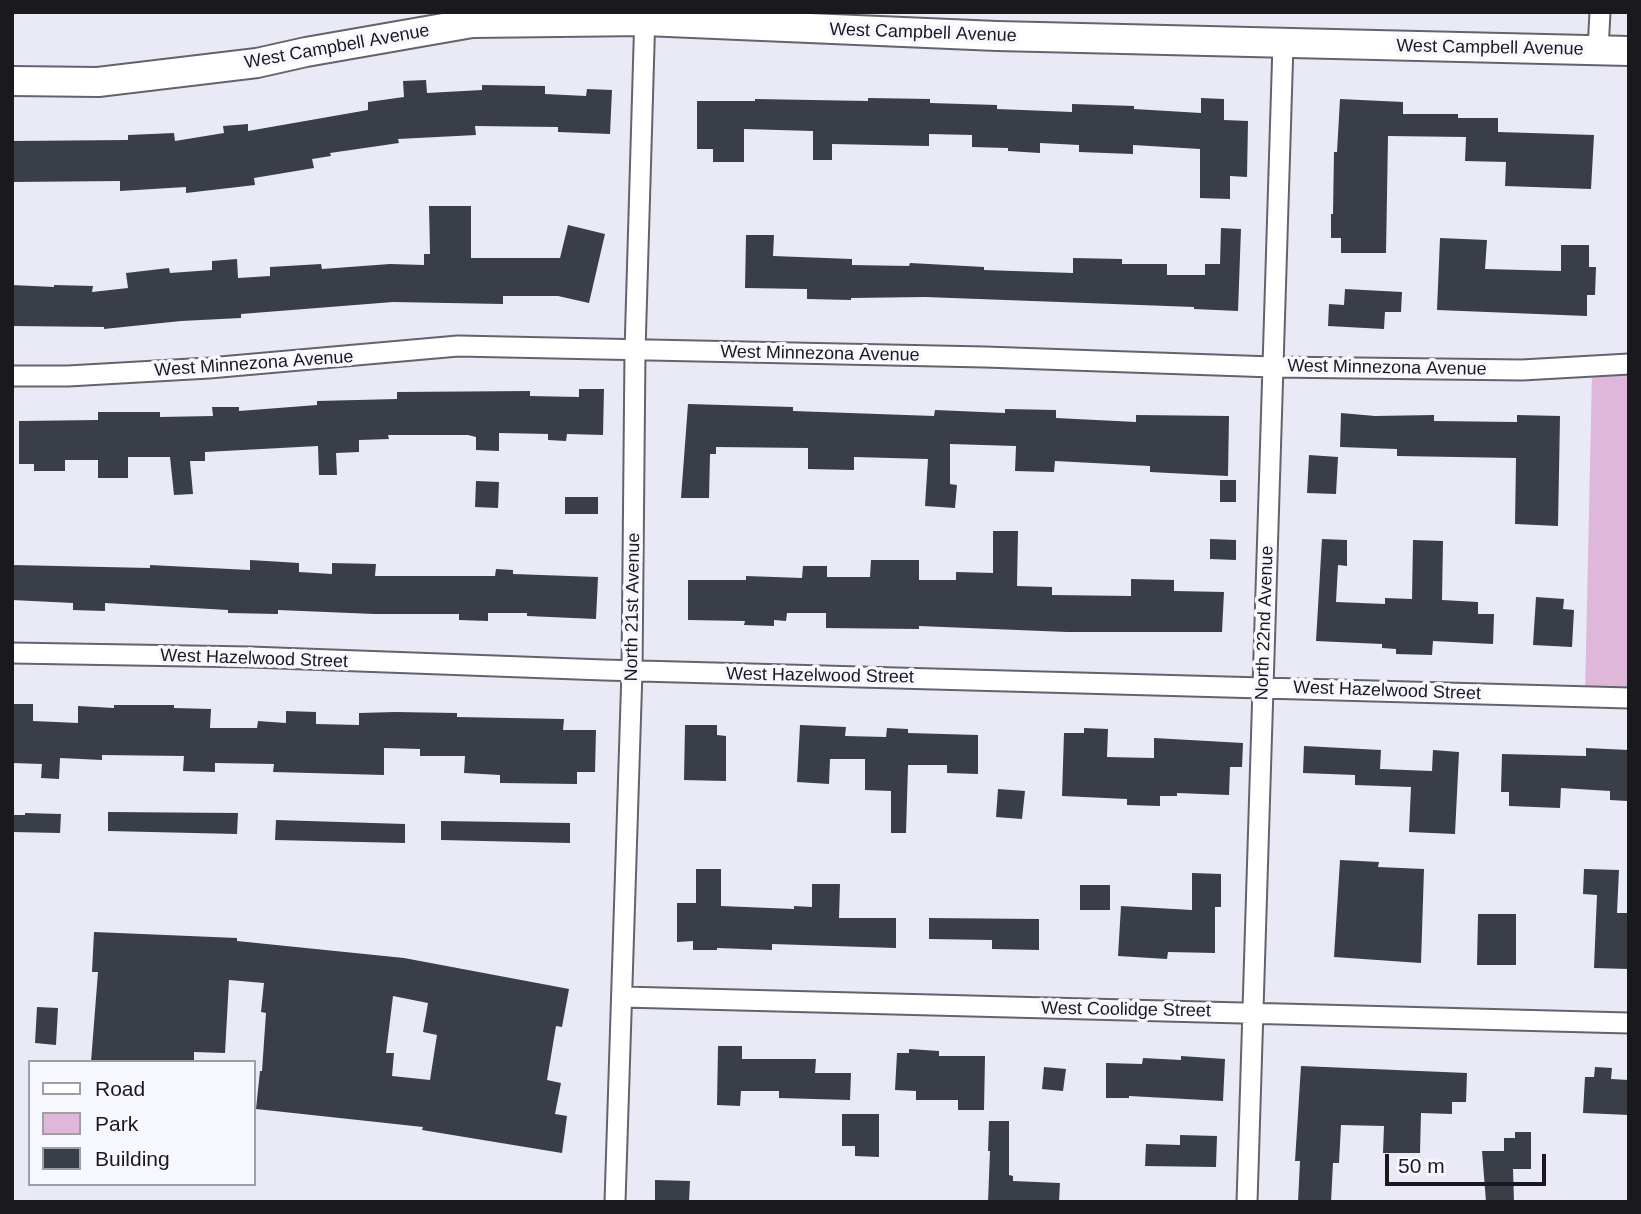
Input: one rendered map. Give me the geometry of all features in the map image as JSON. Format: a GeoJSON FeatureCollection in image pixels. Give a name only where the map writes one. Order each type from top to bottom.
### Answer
{"type":"FeatureCollection","features":[{"type":"Feature","properties":{"kind":"street"},"geometry":{"type":"LineString","coordinates":[[1598,50],[1600,12]]}},
{"type":"Feature","properties":{"kind":"street","name":"West Campbell Avenue"},"geometry":{"type":"LineString","coordinates":[[12,82],[98,82],[257,63],[306,51],[472,23],[645,17],[1011,37],[1629,51]]}},
{"type":"Feature","properties":{"kind":"street","name":"North 21st Avenue"},"geometry":{"type":"LineString","coordinates":[[615,1202],[632,671],[635,351],[645,17]]}},
{"type":"Feature","properties":{"kind":"street","name":"North 22nd Avenue"},"geometry":{"type":"LineString","coordinates":[[1247,1202],[1283,44]]}},
{"type":"Feature","properties":{"kind":"street","name":"West Minnezona Avenue"},"geometry":{"type":"LineString","coordinates":[[12,376],[68,376],[209,368],[458,346],[985,357],[1273,367],[1522,370],[1629,364]]}},
{"type":"Feature","properties":{"kind":"street","name":"West Hazelwood Street"},"geometry":{"type":"LineString","coordinates":[[12,653],[250,657],[632,671],[1629,698]]}},
{"type":"Feature","properties":{"kind":"street","name":"West Coolidge Street"},"geometry":{"type":"LineString","coordinates":[[622,997],[1629,1023]]}},
{"type":"Feature","properties":{"kind":"green space"},"geometry":{"type":"Polygon","coordinates":[[[1592,373],[1629,374],[1629,695],[1585,694],[1592,373]]]}},
{"type":"Feature","properties":{"kind":"building"},"geometry":{"type":"Polygon","coordinates":[[[426,80],[427,93],[482,90],[482,85],[545,86],[545,94],[586,96],[587,89],[612,90],[610,134],[558,132],[558,127],[475,126],[476,135],[398,139],[399,143],[330,153],[331,156],[312,159],[314,168],[254,178],[255,185],[186,193],[186,187],[120,191],[120,181],[12,182],[12,141],[128,140],[128,135],[174,133],[175,141],[224,133],[223,126],[248,124],[248,131],[368,110],[368,102],[404,97],[403,81],[426,80]]]}},
{"type":"Feature","properties":{"kind":"building"},"geometry":{"type":"Polygon","coordinates":[[[868,98],[930,99],[930,103],[997,105],[997,109],[1072,112],[1072,104],[1134,106],[1134,109],[1201,113],[1201,98],[1224,99],[1224,120],[1248,121],[1247,177],[1230,176],[1230,199],[1200,198],[1200,149],[1133,145],[1133,154],[1079,152],[1079,145],[1040,143],[1040,153],[1008,151],[1008,148],[972,147],[972,135],[929,134],[929,146],[832,144],[832,160],[813,160],[813,131],[744,129],[744,162],[713,162],[713,149],[697,149],[697,101],[868,101],[868,98]]]}},
{"type":"Feature","properties":{"kind":"building"},"geometry":{"type":"Polygon","coordinates":[[[1340,99],[1403,102],[1403,114],[1458,114],[1458,118],[1498,118],[1498,132],[1594,135],[1591,189],[1505,186],[1506,162],[1465,161],[1466,137],[1388,136],[1386,253],[1341,253],[1341,238],[1331,238],[1334,152],[1337,152],[1340,99]]]}},
{"type":"Feature","properties":{"kind":"building"},"geometry":{"type":"Polygon","coordinates":[[[429,206],[471,206],[471,258],[560,258],[568,225],[605,234],[589,303],[558,296],[503,296],[503,304],[393,302],[241,314],[241,318],[104,329],[12,326],[12,285],[93,286],[92,292],[128,288],[126,273],[169,268],[170,273],[212,270],[212,261],[237,259],[238,278],[270,276],[270,267],[321,264],[322,269],[390,264],[424,265],[424,254],[430,254],[429,206]]]}},
{"type":"Feature","properties":{"kind":"building"},"geometry":{"type":"Polygon","coordinates":[[[1221,228],[1241,229],[1238,311],[925,297],[807,299],[807,289],[745,288],[746,235],[774,235],[773,256],[852,259],[852,265],[909,266],[910,263],[984,267],[984,270],[1073,273],[1073,258],[1122,259],[1122,264],[1167,264],[1167,275],[1205,275],[1205,264],[1220,264],[1221,228]]]}},
{"type":"Feature","properties":{"kind":"building"},"geometry":{"type":"Polygon","coordinates":[[[1440,238],[1487,240],[1485,269],[1561,271],[1561,245],[1589,245],[1589,267],[1596,267],[1595,295],[1587,295],[1587,316],[1437,310],[1440,238]]]}},
{"type":"Feature","properties":{"kind":"building"},"geometry":{"type":"Polygon","coordinates":[[[1345,289],[1402,292],[1401,312],[1385,312],[1384,329],[1328,326],[1329,304],[1344,305],[1345,289]]]}},
{"type":"Feature","properties":{"kind":"building"},"geometry":{"type":"Polygon","coordinates":[[[579,389],[604,389],[603,435],[567,434],[566,441],[548,440],[548,434],[499,433],[499,451],[476,450],[476,437],[468,435],[388,435],[389,439],[359,440],[359,452],[336,453],[337,475],[319,475],[318,446],[205,452],[205,461],[190,461],[193,494],[174,495],[170,457],[128,457],[128,478],[98,478],[98,460],[65,460],[65,471],[34,471],[34,464],[19,464],[19,421],[98,420],[98,412],[160,412],[160,417],[213,416],[212,407],[239,407],[239,411],[317,405],[317,401],[397,399],[397,392],[530,391],[530,396],[579,397],[579,389]]]}},
{"type":"Feature","properties":{"kind":"building"},"geometry":{"type":"Polygon","coordinates":[[[688,404],[793,407],[793,411],[934,416],[935,410],[1005,413],[1005,409],[1056,410],[1056,418],[1136,422],[1136,415],[1229,416],[1228,476],[1150,472],[1150,466],[1055,461],[1054,472],[1015,471],[1016,446],[950,444],[950,484],[957,485],[955,508],[925,506],[928,459],[854,457],[854,470],[808,469],[808,448],[716,447],[716,454],[710,454],[709,498],[681,498],[688,404]]]}},
{"type":"Feature","properties":{"kind":"building"},"geometry":{"type":"Polygon","coordinates":[[[1341,413],[1375,416],[1434,415],[1434,421],[1517,422],[1517,415],[1560,416],[1558,526],[1515,524],[1516,458],[1397,456],[1397,449],[1340,447],[1341,413]]]}},
{"type":"Feature","properties":{"kind":"building"},"geometry":{"type":"Polygon","coordinates":[[[1309,455],[1338,457],[1336,494],[1307,493],[1309,455]]]}},
{"type":"Feature","properties":{"kind":"building"},"geometry":{"type":"Polygon","coordinates":[[[1220,480],[1236,480],[1236,502],[1220,502],[1220,480]]]}},
{"type":"Feature","properties":{"kind":"building"},"geometry":{"type":"Polygon","coordinates":[[[476,481],[499,482],[498,508],[475,507],[476,481]]]}},
{"type":"Feature","properties":{"kind":"building"},"geometry":{"type":"Polygon","coordinates":[[[565,497],[598,497],[598,514],[565,514],[565,497]]]}},
{"type":"Feature","properties":{"kind":"building"},"geometry":{"type":"Polygon","coordinates":[[[993,531],[1018,531],[1017,586],[1052,587],[1052,595],[1131,596],[1131,579],[1174,580],[1174,591],[1224,592],[1222,632],[1067,632],[919,626],[919,629],[826,628],[826,613],[787,613],[786,621],[774,620],[774,626],[744,625],[745,621],[688,620],[688,580],[746,580],[746,576],[802,578],[803,566],[827,566],[827,577],[870,577],[871,560],[919,560],[919,580],[956,580],[956,572],[993,573],[993,531]]]}},
{"type":"Feature","properties":{"kind":"building"},"geometry":{"type":"Polygon","coordinates":[[[1210,539],[1236,540],[1236,560],[1210,559],[1210,539]]]}},
{"type":"Feature","properties":{"kind":"building"},"geometry":{"type":"Polygon","coordinates":[[[1322,539],[1347,540],[1347,566],[1338,565],[1336,602],[1385,604],[1385,598],[1412,599],[1413,540],[1443,541],[1442,600],[1478,602],[1478,614],[1494,614],[1493,644],[1433,641],[1432,655],[1396,654],[1396,649],[1382,648],[1382,644],[1316,641],[1322,539]]]}},
{"type":"Feature","properties":{"kind":"building"},"geometry":{"type":"Polygon","coordinates":[[[250,560],[299,563],[299,572],[332,574],[332,563],[376,564],[375,576],[495,576],[496,569],[513,570],[513,574],[598,577],[596,619],[527,616],[527,613],[488,613],[488,621],[459,620],[459,614],[278,610],[278,614],[228,613],[228,610],[105,603],[105,611],[73,610],[73,603],[12,600],[12,565],[150,568],[150,565],[250,570],[250,560]]]}},
{"type":"Feature","properties":{"kind":"building"},"geometry":{"type":"Polygon","coordinates":[[[1536,597],[1564,599],[1563,609],[1574,610],[1572,647],[1533,645],[1536,597]]]}},
{"type":"Feature","properties":{"kind":"building"},"geometry":{"type":"Polygon","coordinates":[[[12,704],[33,704],[33,721],[78,723],[78,706],[114,708],[114,705],[174,705],[174,708],[211,709],[210,728],[257,728],[258,721],[286,723],[286,711],[316,712],[316,724],[359,725],[359,713],[395,712],[457,713],[457,717],[564,719],[563,730],[596,730],[595,772],[577,772],[577,784],[500,783],[500,775],[464,773],[465,756],[420,756],[420,749],[384,748],[384,775],[273,772],[274,764],[215,763],[215,772],[183,771],[184,756],[102,755],[102,760],[60,758],[59,779],[41,778],[42,764],[12,763],[12,704]]]}},
{"type":"Feature","properties":{"kind":"building"},"geometry":{"type":"Polygon","coordinates":[[[685,725],[717,725],[717,735],[726,736],[726,781],[684,780],[685,725]]]}},
{"type":"Feature","properties":{"kind":"building"},"geometry":{"type":"Polygon","coordinates":[[[800,725],[846,727],[845,736],[886,737],[887,728],[908,729],[908,733],[978,735],[978,774],[947,773],[947,765],[908,765],[906,833],[891,833],[891,791],[865,790],[865,759],[830,759],[829,784],[797,782],[800,725]]]}},
{"type":"Feature","properties":{"kind":"building"},"geometry":{"type":"Polygon","coordinates":[[[1084,728],[1108,729],[1107,757],[1154,758],[1154,738],[1243,743],[1242,767],[1230,767],[1229,795],[1177,793],[1177,796],[1160,796],[1160,806],[1127,805],[1127,799],[1062,796],[1064,733],[1084,733],[1084,728]]]}},
{"type":"Feature","properties":{"kind":"building"},"geometry":{"type":"Polygon","coordinates":[[[1304,746],[1381,750],[1380,769],[1432,771],[1433,750],[1459,752],[1455,834],[1409,832],[1411,787],[1355,785],[1355,775],[1303,773],[1304,746]]]}},
{"type":"Feature","properties":{"kind":"building"},"geometry":{"type":"Polygon","coordinates":[[[1586,748],[1629,750],[1627,801],[1610,800],[1610,791],[1561,788],[1560,808],[1509,806],[1509,792],[1501,792],[1502,754],[1586,756],[1586,748]]]}},
{"type":"Feature","properties":{"kind":"building"},"geometry":{"type":"Polygon","coordinates":[[[998,789],[1025,791],[1022,819],[996,817],[998,789]]]}},
{"type":"Feature","properties":{"kind":"building"},"geometry":{"type":"Polygon","coordinates":[[[108,812],[238,813],[237,834],[108,831],[108,812]]]}},
{"type":"Feature","properties":{"kind":"building"},"geometry":{"type":"Polygon","coordinates":[[[61,814],[60,833],[12,832],[12,815],[61,814]]]}},
{"type":"Feature","properties":{"kind":"building"},"geometry":{"type":"Polygon","coordinates":[[[276,820],[405,824],[405,843],[275,840],[276,820]]]}},
{"type":"Feature","properties":{"kind":"building"},"geometry":{"type":"Polygon","coordinates":[[[441,821],[570,823],[570,843],[441,840],[441,821]]]}},
{"type":"Feature","properties":{"kind":"building"},"geometry":{"type":"Polygon","coordinates":[[[1340,860],[1379,862],[1378,867],[1424,869],[1421,963],[1334,957],[1340,860]]]}},
{"type":"Feature","properties":{"kind":"building"},"geometry":{"type":"Polygon","coordinates":[[[696,869],[721,869],[721,906],[794,909],[794,906],[812,907],[812,884],[840,884],[839,918],[896,918],[896,948],[772,944],[772,950],[693,950],[693,941],[677,942],[677,903],[696,903],[696,869]]]}},
{"type":"Feature","properties":{"kind":"building"},"geometry":{"type":"Polygon","coordinates":[[[1584,869],[1619,870],[1617,913],[1629,913],[1629,969],[1594,968],[1597,895],[1583,894],[1584,869]]]}},
{"type":"Feature","properties":{"kind":"building"},"geometry":{"type":"Polygon","coordinates":[[[1192,873],[1221,874],[1221,907],[1215,907],[1215,953],[1168,952],[1167,959],[1118,956],[1121,906],[1192,910],[1192,873]]]}},
{"type":"Feature","properties":{"kind":"building"},"geometry":{"type":"Polygon","coordinates":[[[1080,885],[1110,885],[1110,910],[1080,910],[1080,885]]]}},
{"type":"Feature","properties":{"kind":"building"},"geometry":{"type":"Polygon","coordinates":[[[1478,914],[1516,914],[1516,965],[1477,965],[1478,914]]]}},
{"type":"Feature","properties":{"kind":"building"},"geometry":{"type":"Polygon","coordinates":[[[929,918],[1039,919],[1039,950],[992,949],[992,940],[929,939],[929,918]]]}},
{"type":"Feature","properties":{"kind":"building"},"geometry":{"type":"Polygon","coordinates":[[[94,932],[237,938],[237,941],[404,958],[569,989],[562,1027],[556,1026],[547,1080],[561,1083],[555,1114],[567,1116],[562,1153],[422,1130],[423,1127],[256,1109],[266,1013],[261,1012],[264,983],[229,980],[225,1053],[194,1052],[194,1060],[91,1060],[98,972],[92,972],[94,932]],[[393,996],[386,1053],[394,1053],[392,1076],[430,1080],[437,1035],[423,1032],[428,1003],[393,996]]]}},
{"type":"Feature","properties":{"kind":"building"},"geometry":{"type":"Polygon","coordinates":[[[37,1007],[58,1008],[56,1045],[35,1043],[37,1007]]]}},
{"type":"Feature","properties":{"kind":"building"},"geometry":{"type":"Polygon","coordinates":[[[718,1046],[742,1046],[742,1059],[816,1059],[815,1073],[851,1073],[850,1100],[779,1098],[779,1091],[741,1091],[740,1106],[717,1105],[718,1046]]]}},
{"type":"Feature","properties":{"kind":"building"},"geometry":{"type":"Polygon","coordinates":[[[909,1049],[939,1051],[939,1056],[985,1056],[984,1110],[958,1110],[958,1100],[916,1100],[916,1091],[895,1090],[897,1053],[909,1053],[909,1049]]]}},
{"type":"Feature","properties":{"kind":"building"},"geometry":{"type":"Polygon","coordinates":[[[1181,1056],[1225,1059],[1223,1101],[1129,1096],[1106,1098],[1106,1063],[1142,1064],[1143,1058],[1181,1060],[1181,1056]]]}},
{"type":"Feature","properties":{"kind":"building"},"geometry":{"type":"Polygon","coordinates":[[[1301,1066],[1467,1073],[1466,1102],[1452,1102],[1452,1114],[1421,1113],[1420,1153],[1383,1153],[1384,1126],[1341,1125],[1339,1163],[1333,1163],[1331,1202],[1298,1202],[1300,1161],[1295,1161],[1301,1066]]]}},
{"type":"Feature","properties":{"kind":"building"},"geometry":{"type":"Polygon","coordinates":[[[1044,1067],[1066,1069],[1063,1091],[1042,1089],[1044,1067]]]}},
{"type":"Feature","properties":{"kind":"building"},"geometry":{"type":"Polygon","coordinates":[[[1595,1067],[1612,1068],[1611,1079],[1629,1080],[1629,1115],[1583,1113],[1585,1077],[1594,1077],[1595,1067]]]}},
{"type":"Feature","properties":{"kind":"building"},"geometry":{"type":"Polygon","coordinates":[[[842,1114],[879,1114],[879,1157],[855,1156],[855,1146],[842,1146],[842,1114]]]}},
{"type":"Feature","properties":{"kind":"building"},"geometry":{"type":"Polygon","coordinates":[[[989,1121],[1009,1121],[1009,1175],[1013,1176],[1013,1181],[1060,1183],[1059,1202],[988,1202],[989,1121]]]}},
{"type":"Feature","properties":{"kind":"building"},"geometry":{"type":"Polygon","coordinates":[[[1515,1132],[1531,1132],[1531,1169],[1513,1169],[1514,1202],[1486,1202],[1482,1151],[1504,1151],[1504,1138],[1515,1138],[1515,1132]]]}},
{"type":"Feature","properties":{"kind":"building"},"geometry":{"type":"Polygon","coordinates":[[[1180,1135],[1217,1136],[1216,1167],[1145,1166],[1146,1144],[1180,1145],[1180,1135]]]}},
{"type":"Feature","properties":{"kind":"building"},"geometry":{"type":"Polygon","coordinates":[[[655,1180],[690,1181],[689,1202],[655,1202],[655,1180]]]}}]}
